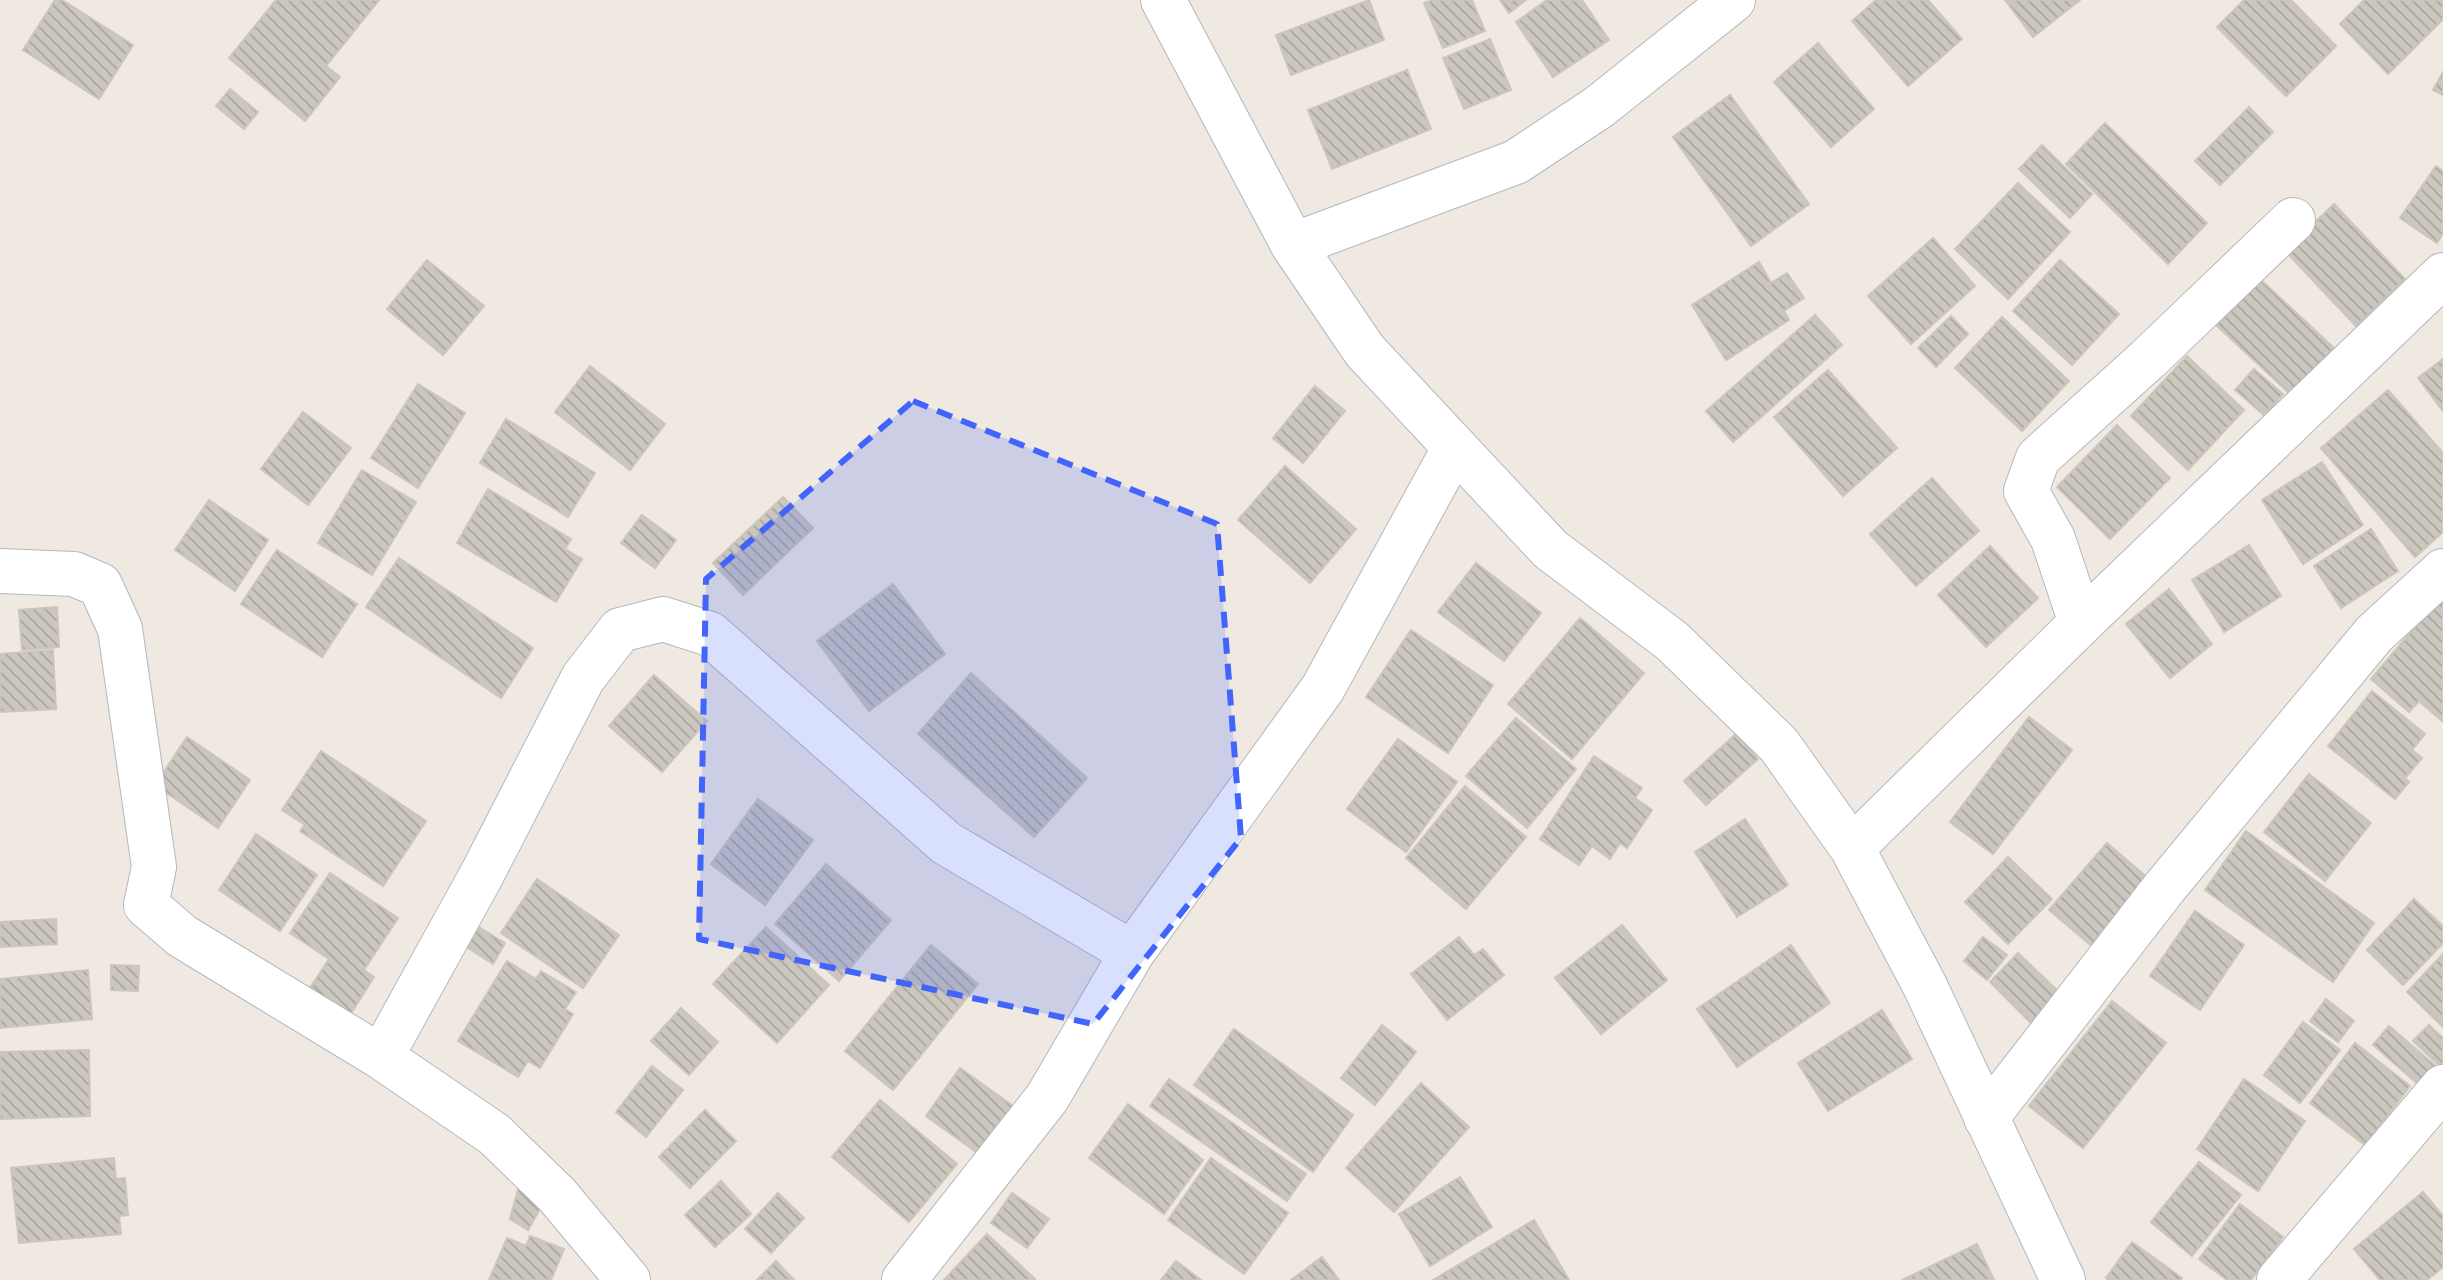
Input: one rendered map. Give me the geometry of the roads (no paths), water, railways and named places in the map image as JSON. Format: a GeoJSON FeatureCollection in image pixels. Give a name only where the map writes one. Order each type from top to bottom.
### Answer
{"type":"FeatureCollection","features":[{"type":"Feature","properties":{"kind":"street"},"geometry":{"type":"LineString","coordinates":[[1163,0],[1293,245],[1365,351],[1550,549],[1672,641],[1779,745],[1852,848],[1925,986],[2063,1280]]}},
{"type":"Feature","properties":{"kind":"street"},"geometry":{"type":"LineString","coordinates":[[1293,245],[1516,162],[1599,107],[1733,0]]}},
{"type":"Feature","properties":{"kind":"street"},"geometry":{"type":"LineString","coordinates":[[2081,623],[2053,539],[2026,491],[2038,458],[2148,359],[2293,220]]}},
{"type":"Feature","properties":{"kind":"street"},"geometry":{"type":"LineString","coordinates":[[1852,848],[2443,275]]}},
{"type":"Feature","properties":{"kind":"street"},"geometry":{"type":"LineString","coordinates":[[904,1280],[1047,1098],[1132,953],[1323,688],[1455,447]]}},
{"type":"Feature","properties":{"kind":"street"},"geometry":{"type":"LineString","coordinates":[[0,571],[74,574],[100,585],[120,629],[154,867],[146,905],[182,936],[381,1057],[494,1134],[557,1195],[628,1280]]}},
{"type":"Feature","properties":{"kind":"street"},"geometry":{"type":"LineString","coordinates":[[1986,1118],[2165,887],[2374,634],[2443,571]]}},
{"type":"Feature","properties":{"kind":"street"},"geometry":{"type":"LineString","coordinates":[[381,1057],[481,876],[583,678],[620,630],[663,619],[710,634],[946,843],[1132,953]]}},
{"type":"Feature","properties":{"kind":"street"},"geometry":{"type":"LineString","coordinates":[[2279,1280],[2443,1087]]}}]}
